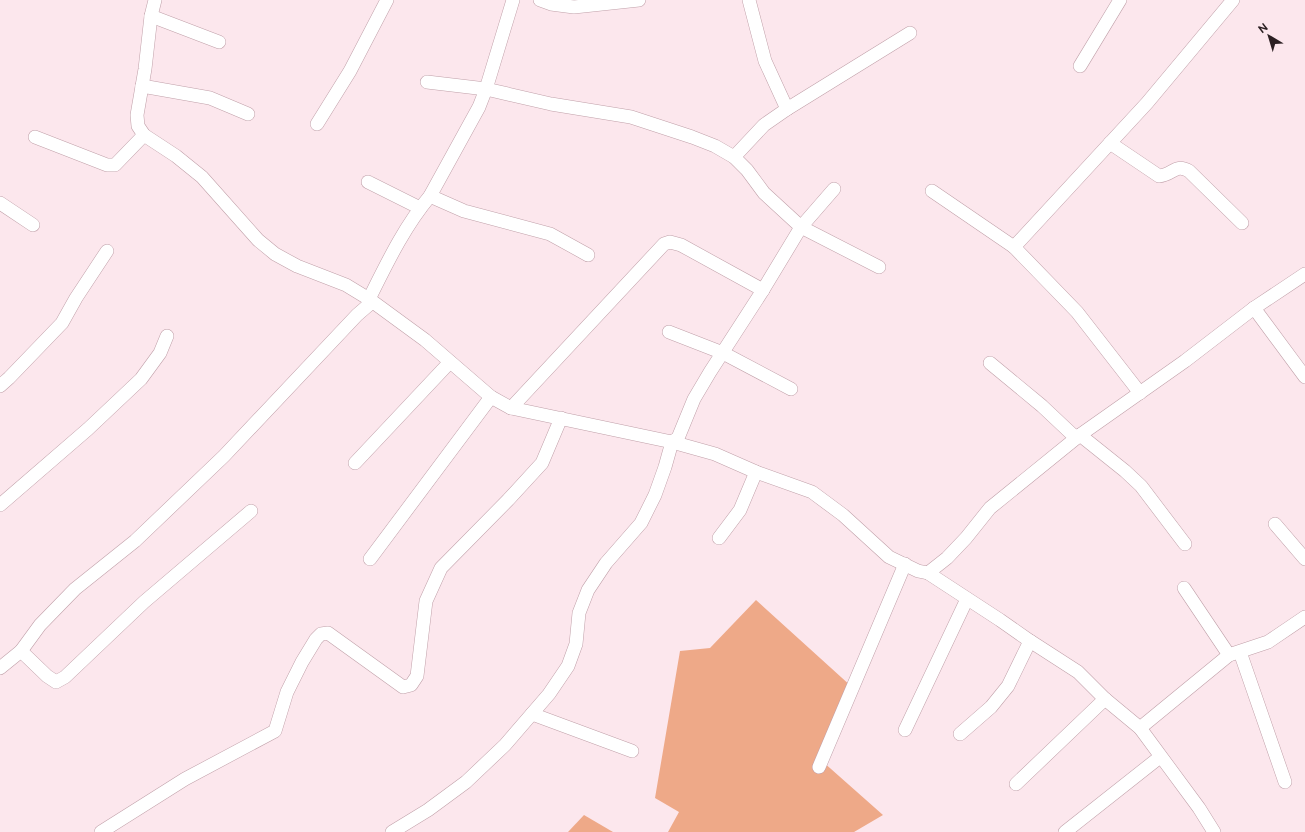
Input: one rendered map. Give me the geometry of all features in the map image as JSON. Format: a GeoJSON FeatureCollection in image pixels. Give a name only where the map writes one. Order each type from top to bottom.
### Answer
{"type":"FeatureCollection","features":[{"type":"Feature","properties":{"kind":"street"},"geometry":{"type":"LineString","coordinates":[[155,0],[151,16],[142,86],[136,115],[138,126],[144,135],[176,156],[202,177],[258,240],[275,254],[297,266],[346,285],[425,340],[491,397],[512,408],[672,442],[715,454],[756,472],[812,492],[843,515],[889,557],[918,571],[928,573],[1078,672],[1105,699],[1140,728],[1199,808],[1211,831]]}},
{"type":"Feature","properties":{"kind":"street"},"geometry":{"type":"LineString","coordinates":[[317,124],[350,71],[387,0]]}},
{"type":"Feature","properties":{"kind":"street"},"geometry":{"type":"LineString","coordinates":[[0,668],[21,651],[40,625],[75,589],[135,541],[224,456],[370,301],[398,241],[430,196],[479,107],[486,89],[513,0]]}},
{"type":"Feature","properties":{"kind":"street"},"geometry":{"type":"LineString","coordinates":[[540,0],[551,4],[574,7],[639,0]]}},
{"type":"Feature","properties":{"kind":"street"},"geometry":{"type":"LineString","coordinates":[[749,0],[765,61],[787,109]]}},
{"type":"Feature","properties":{"kind":"street"},"geometry":{"type":"LineString","coordinates":[[1080,66],[1120,0]]}},
{"type":"Feature","properties":{"kind":"street"},"geometry":{"type":"LineString","coordinates":[[1014,247],[1147,103],[1233,0]]}},
{"type":"Feature","properties":{"kind":"street"},"geometry":{"type":"LineString","coordinates":[[151,16],[219,42]]}},
{"type":"Feature","properties":{"kind":"street"},"geometry":{"type":"LineString","coordinates":[[734,157],[764,125],[787,109],[910,33]]}},
{"type":"Feature","properties":{"kind":"street"},"geometry":{"type":"LineString","coordinates":[[427,82],[486,89],[551,104],[631,117],[710,144],[734,157],[747,170],[764,193],[801,227],[879,267]]}},
{"type":"Feature","properties":{"kind":"street"},"geometry":{"type":"LineString","coordinates":[[142,86],[210,98],[248,114]]}},
{"type":"Feature","properties":{"kind":"street"},"geometry":{"type":"LineString","coordinates":[[35,137],[107,166],[115,165],[144,135]]}},
{"type":"Feature","properties":{"kind":"street"},"geometry":{"type":"LineString","coordinates":[[1110,144],[1159,176],[1164,176],[1177,169],[1183,168],[1189,171],[1242,224]]}},
{"type":"Feature","properties":{"kind":"street"},"geometry":{"type":"LineString","coordinates":[[368,182],[420,208]]}},
{"type":"Feature","properties":{"kind":"street"},"geometry":{"type":"LineString","coordinates":[[392,832],[428,810],[466,782],[505,745],[549,694],[568,666],[576,644],[579,613],[588,590],[606,563],[641,523],[655,495],[672,442],[678,438],[694,399],[801,227],[834,189]]}},
{"type":"Feature","properties":{"kind":"street"},"geometry":{"type":"LineString","coordinates":[[932,191],[1014,247],[1076,312],[1140,393]]}},
{"type":"Feature","properties":{"kind":"street"},"geometry":{"type":"LineString","coordinates":[[430,196],[464,211],[550,234],[588,254]]}},
{"type":"Feature","properties":{"kind":"street"},"geometry":{"type":"LineString","coordinates":[[0,203],[33,225]]}},
{"type":"Feature","properties":{"kind":"street"},"geometry":{"type":"LineString","coordinates":[[512,408],[664,244],[670,242],[680,245],[763,290]]}},
{"type":"Feature","properties":{"kind":"street"},"geometry":{"type":"LineString","coordinates":[[0,386],[62,323],[76,298],[107,251]]}},
{"type":"Feature","properties":{"kind":"street"},"geometry":{"type":"LineString","coordinates":[[928,573],[952,553],[990,508],[1078,437],[1185,361],[1254,308],[1305,274]]}},
{"type":"Feature","properties":{"kind":"street"},"geometry":{"type":"LineString","coordinates":[[1254,308],[1305,378]]}},
{"type":"Feature","properties":{"kind":"street"},"geometry":{"type":"LineString","coordinates":[[669,332],[723,353],[791,389]]}},
{"type":"Feature","properties":{"kind":"street"},"geometry":{"type":"LineString","coordinates":[[0,505],[88,429],[141,379],[160,353],[167,336]]}},
{"type":"Feature","properties":{"kind":"street"},"geometry":{"type":"LineString","coordinates":[[355,463],[450,362]]}},
{"type":"Feature","properties":{"kind":"street"},"geometry":{"type":"LineString","coordinates":[[990,363],[1078,437],[1124,471],[1141,486],[1185,544]]}},
{"type":"Feature","properties":{"kind":"street"},"geometry":{"type":"LineString","coordinates":[[370,559],[491,397]]}},
{"type":"Feature","properties":{"kind":"street"},"geometry":{"type":"LineString","coordinates":[[101,832],[185,779],[275,731],[287,692],[302,662],[316,639],[321,634],[328,634],[403,687],[411,685],[417,676],[426,601],[440,568],[542,464],[561,418]]}},
{"type":"Feature","properties":{"kind":"street"},"geometry":{"type":"LineString","coordinates":[[719,538],[740,510],[756,472]]}},
{"type":"Feature","properties":{"kind":"street"},"geometry":{"type":"LineString","coordinates":[[21,651],[47,676],[56,682],[66,677],[144,602],[251,511]]}},
{"type":"Feature","properties":{"kind":"street"},"geometry":{"type":"LineString","coordinates":[[1275,524],[1305,559]]}},
{"type":"Feature","properties":{"kind":"street"},"geometry":{"type":"LineString","coordinates":[[818,767],[905,564]]}},
{"type":"Feature","properties":{"kind":"street"},"geometry":{"type":"LineString","coordinates":[[1184,588],[1234,653],[1285,782]]}},
{"type":"Feature","properties":{"kind":"street"},"geometry":{"type":"LineString","coordinates":[[905,730],[967,599]]}},
{"type":"Feature","properties":{"kind":"street"},"geometry":{"type":"LineString","coordinates":[[1140,728],[1234,653],[1268,642],[1305,617]]}},
{"type":"Feature","properties":{"kind":"street"},"geometry":{"type":"LineString","coordinates":[[960,734],[991,706],[1008,686],[1030,641]]}},
{"type":"Feature","properties":{"kind":"street"},"geometry":{"type":"LineString","coordinates":[[1016,784],[1105,699]]}},
{"type":"Feature","properties":{"kind":"street"},"geometry":{"type":"LineString","coordinates":[[532,714],[632,751]]}},
{"type":"Feature","properties":{"kind":"street"},"geometry":{"type":"LineString","coordinates":[[1065,832],[1160,757]]}},
{"type":"Feature","properties":{"kind":"shaded area"},"geometry":{"type":"Polygon","coordinates":[[[756,600],[852,687],[822,761],[883,815],[854,832],[668,832],[679,812],[655,798],[680,651],[710,648],[756,600]]]}},
{"type":"Feature","properties":{"kind":"shaded area"},"geometry":{"type":"Polygon","coordinates":[[[584,815],[613,832],[568,832],[584,815]]]}}]}
